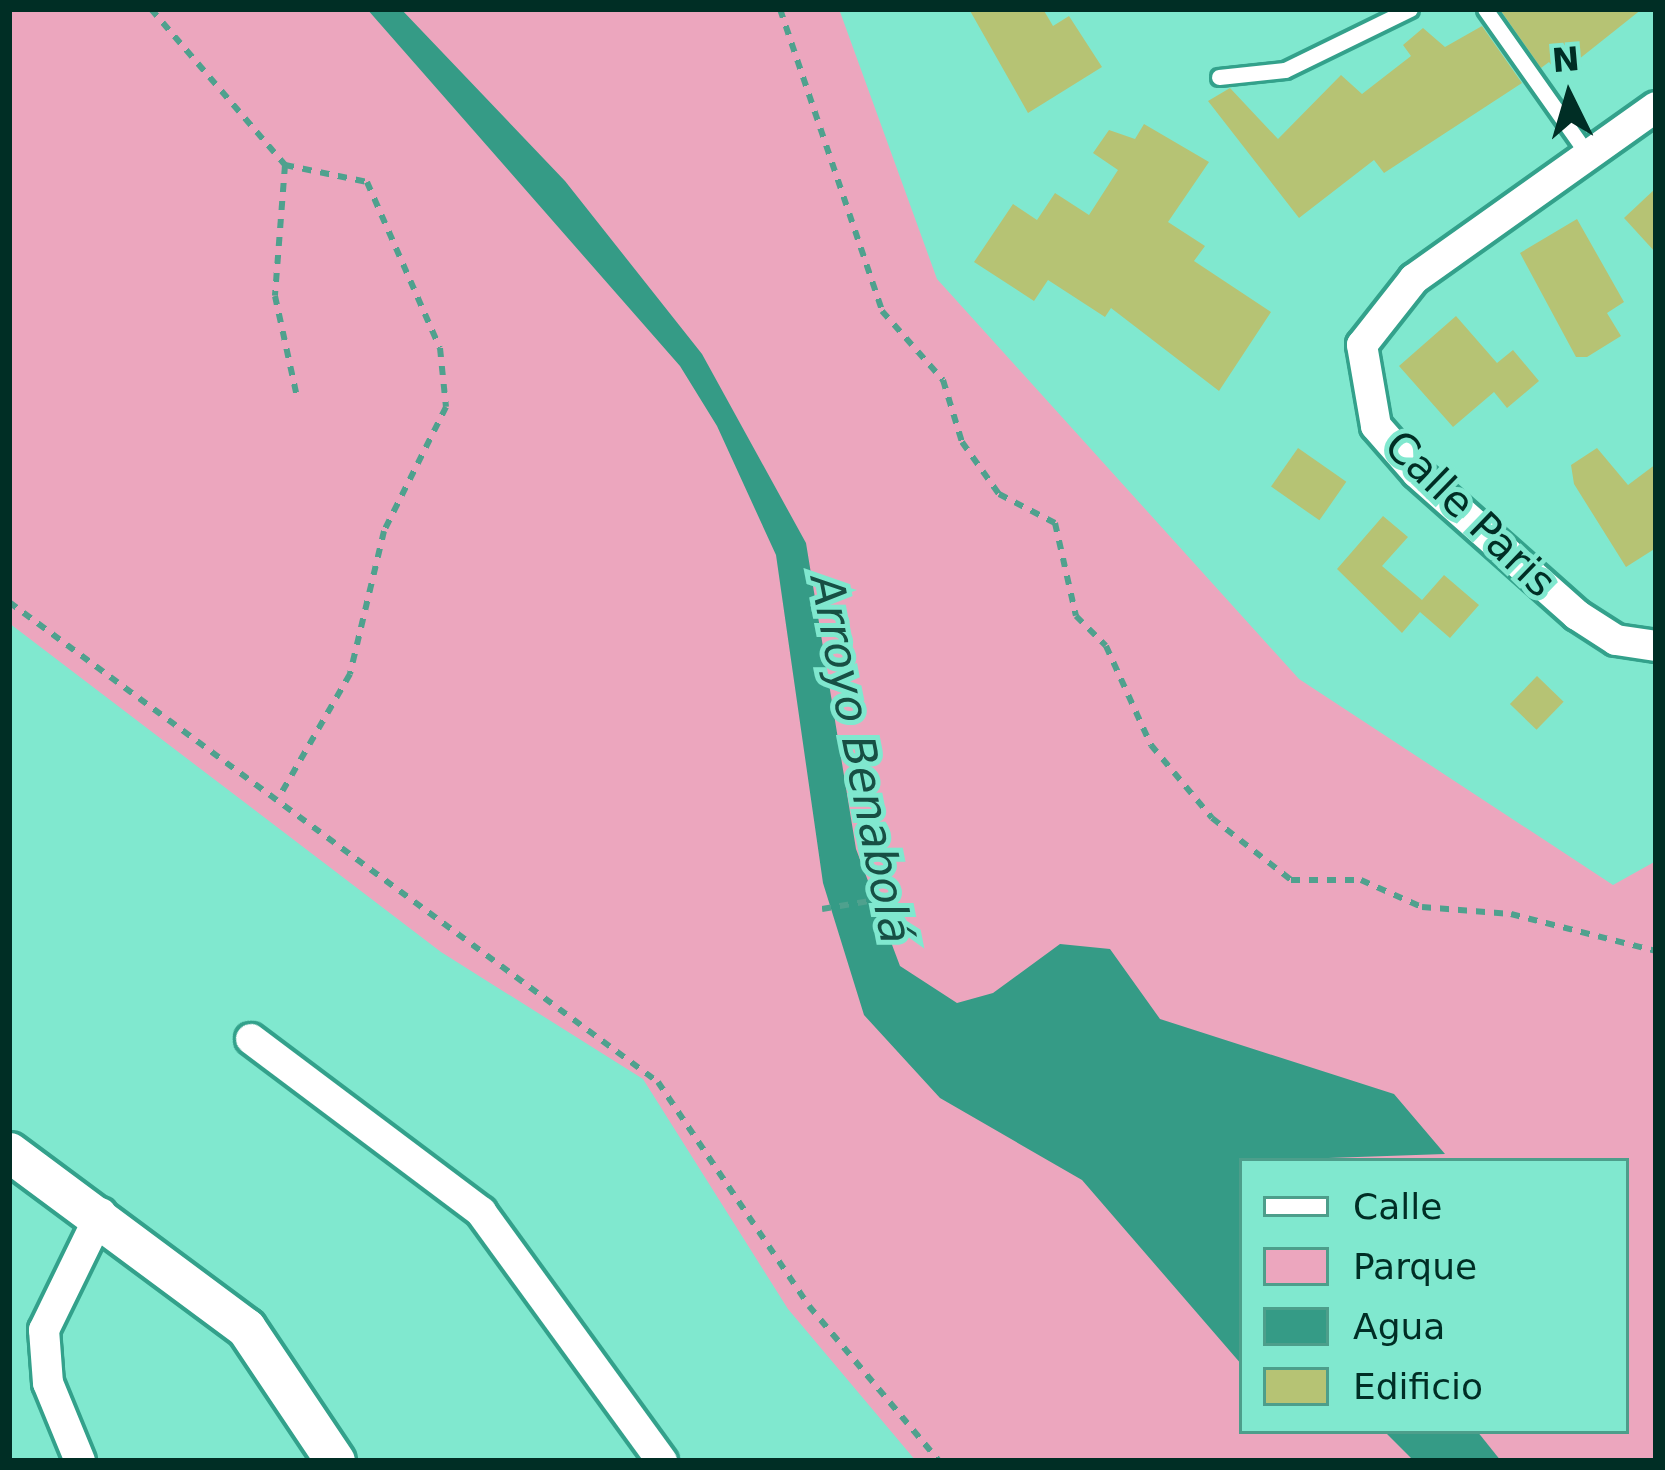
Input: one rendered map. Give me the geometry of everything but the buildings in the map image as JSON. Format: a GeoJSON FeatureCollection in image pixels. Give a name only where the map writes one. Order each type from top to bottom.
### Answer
{"type":"FeatureCollection","features":[{"type":"Feature","properties":{"kind":"street","name":"Calle Paris"},"geometry":{"type":"LineString","coordinates":[[1656,107],[1379,311],[1362,345],[1364,388],[1376,426],[1417,473],[1576,615],[1616,640],[1656,646]]}},
{"type":"Feature","properties":{"kind":"street"},"geometry":{"type":"LineString","coordinates":[[251,1039],[481,1212],[662,1461]]}},
{"type":"Feature","properties":{"kind":"street"},"geometry":{"type":"LineString","coordinates":[[9,1152],[101,1214],[246,1328],[335,1461]]}},
{"type":"Feature","properties":{"kind":"street"},"geometry":{"type":"LineString","coordinates":[[80,1461],[48,1383],[44,1330],[101,1214]]}},
{"type":"Feature","properties":{"kind":"lane"},"geometry":{"type":"LineString","coordinates":[[1219,76],[1285,70],[1410,9]]}},
{"type":"Feature","properties":{"kind":"lane"},"geometry":{"type":"LineString","coordinates":[[1485,9],[1588,155]]}},
{"type":"Feature","properties":{"kind":"path"},"geometry":{"type":"LineString","coordinates":[[151,9],[285,165],[367,182],[440,348],[446,407],[384,531],[350,674],[280,795]]}},
{"type":"Feature","properties":{"kind":"path"},"geometry":{"type":"LineString","coordinates":[[779,9],[882,311],[943,380],[962,442],[1000,494],[1055,523],[1076,616],[1106,646],[1150,745],[1212,818],[1291,880],[1361,880],[1422,907],[1510,914],[1656,951]]}},
{"type":"Feature","properties":{"kind":"path"},"geometry":{"type":"LineString","coordinates":[[285,165],[275,296],[297,398]]}},
{"type":"Feature","properties":{"kind":"path"},"geometry":{"type":"LineString","coordinates":[[9,602],[280,795],[658,1082],[809,1306],[939,1461]]}},
{"type":"Feature","properties":{"kind":"path"},"geometry":{"type":"LineString","coordinates":[[822,909],[870,901]]}},
{"type":"Feature","properties":{"kind":"green space"},"geometry":{"type":"Polygon","coordinates":[[[9,9],[839,9],[937,279],[1299,679],[1613,885],[1656,861],[1656,1461],[916,1461],[788,1309],[643,1079],[441,952],[9,623],[9,9]]]}},
{"type":"Feature","properties":{"kind":"water"},"geometry":{"type":"Polygon","coordinates":[[[367,9],[401,9],[565,181],[702,354],[806,543],[856,849],[900,966],[957,1003],[993,993],[1060,944],[1110,949],[1160,1019],[1394,1094],[1445,1154],[1239,1158],[1239,1362],[1082,1180],[940,1098],[864,1015],[823,883],[776,555],[717,426],[680,366],[367,9]]]}},
{"type":"Feature","properties":{"kind":"water"},"geometry":{"type":"Polygon","coordinates":[[[1387,1434],[1479,1434],[1501,1461],[1414,1461],[1387,1434]]]}},
{"type":"Feature","properties":{"kind":"water label","name":"Arroyo Benabolá"},"geometry":{"type":"Point","coordinates":[861,759]}}]}
